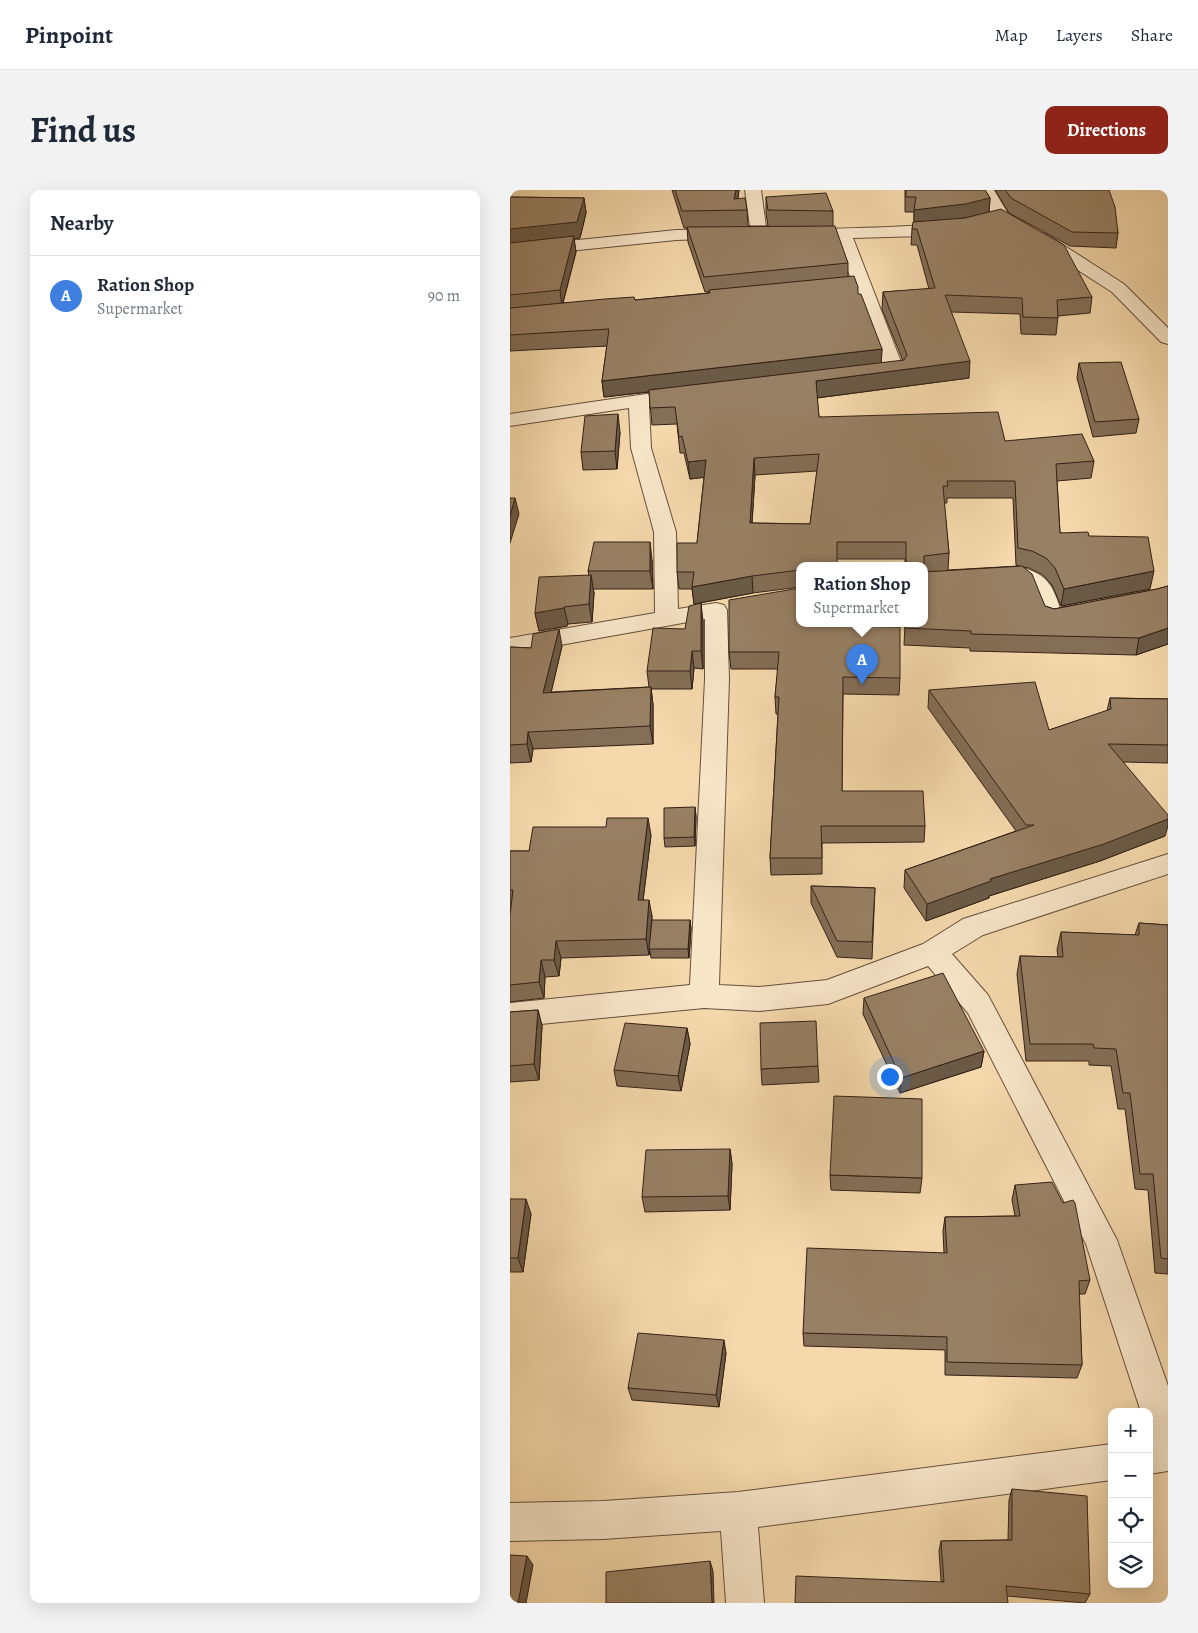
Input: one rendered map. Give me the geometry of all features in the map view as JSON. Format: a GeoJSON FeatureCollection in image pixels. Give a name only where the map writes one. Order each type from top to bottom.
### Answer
{"type":"FeatureCollection","features":[{"type":"Feature","properties":{"kind":"street"},"geometry":{"type":"LineString","coordinates":[[752,190],[759,234]]}},
{"type":"Feature","properties":{"kind":"street"},"geometry":{"type":"LineString","coordinates":[[986,190],[1002,217],[1057,248],[1118,288],[1168,338]]}},
{"type":"Feature","properties":{"kind":"street"},"geometry":{"type":"LineString","coordinates":[[806,234],[923,231],[964,227],[1002,217]]}},
{"type":"Feature","properties":{"kind":"street"},"geometry":{"type":"LineString","coordinates":[[510,252],[676,235],[778,234]]}},
{"type":"Feature","properties":{"kind":"street"},"geometry":{"type":"LineString","coordinates":[[843,234],[895,372],[847,377]]}},
{"type":"Feature","properties":{"kind":"street"},"geometry":{"type":"LineString","coordinates":[[842,286],[862,284]]}},
{"type":"Feature","properties":{"kind":"street"},"geometry":{"type":"LineString","coordinates":[[510,420],[704,392]]}},
{"type":"Feature","properties":{"kind":"street"},"geometry":{"type":"LineString","coordinates":[[639,400],[641,448],[665,532],[667,618]]}},
{"type":"Feature","properties":{"kind":"street"},"geometry":{"type":"LineString","coordinates":[[928,581],[1020,574],[1030,576],[1040,584],[1052,618],[1100,608]]}},
{"type":"Feature","properties":{"kind":"street"},"geometry":{"type":"LineString","coordinates":[[510,646],[725,608],[717,679],[704,996]]}},
{"type":"Feature","properties":{"kind":"street"},"geometry":{"type":"LineString","coordinates":[[510,1015],[704,996],[759,999],[828,992],[933,952],[973,927],[1168,864]]}},
{"type":"Feature","properties":{"kind":"street"},"geometry":{"type":"LineString","coordinates":[[933,952],[978,1004],[1101,1240],[1168,1438]]}},
{"type":"Feature","properties":{"kind":"street"},"geometry":{"type":"LineString","coordinates":[[1153,1455],[1168,1453]]}},
{"type":"Feature","properties":{"kind":"street"},"geometry":{"type":"LineString","coordinates":[[510,1522],[602,1520],[738,1511],[1108,1463]]}},
{"type":"Feature","properties":{"kind":"street"},"geometry":{"type":"LineString","coordinates":[[738,1511],[745,1603]]}},
{"type":"Feature","properties":{"kind":"building"},"geometry":{"type":"Polygon","coordinates":[[[675,190],[736,190],[734,199],[745,198],[747,210],[682,211],[675,190]]]}},
{"type":"Feature","properties":{"kind":"building"},"geometry":{"type":"Polygon","coordinates":[[[906,190],[985,190],[990,198],[965,204],[914,210],[916,197],[906,197],[906,190]]]}},
{"type":"Feature","properties":{"kind":"building"},"geometry":{"type":"Polygon","coordinates":[[[1005,190],[1109,190],[1115,207],[1118,233],[1072,232],[1011,198],[1005,190]]]}},
{"type":"Feature","properties":{"kind":"building"},"geometry":{"type":"Polygon","coordinates":[[[826,193],[833,211],[768,210],[766,197],[826,193]]]}},
{"type":"Feature","properties":{"kind":"building"},"geometry":{"type":"Polygon","coordinates":[[[510,197],[584,198],[577,222],[510,229],[510,197]]]}},
{"type":"Feature","properties":{"kind":"building"},"geometry":{"type":"Polygon","coordinates":[[[1001,209],[1064,245],[1092,297],[1057,300],[1058,318],[1023,317],[1022,298],[945,295],[970,361],[816,381],[819,417],[998,412],[1005,441],[1082,434],[1094,461],[1056,464],[1060,533],[1088,532],[1089,536],[1148,537],[1154,571],[1064,589],[1055,568],[1046,558],[1032,551],[1018,548],[1015,481],[947,481],[948,486],[943,486],[949,553],[924,556],[924,562],[906,562],[906,542],[837,542],[837,562],[796,562],[796,570],[692,587],[694,572],[677,572],[677,543],[697,543],[706,460],[688,462],[682,436],[679,437],[675,407],[650,408],[649,390],[904,360],[907,355],[883,292],[935,288],[917,229],[912,229],[913,222],[965,218],[1001,209]],[[819,454],[754,458],[750,523],[810,524],[819,454]]]}},
{"type":"Feature","properties":{"kind":"building"},"geometry":{"type":"Polygon","coordinates":[[[835,226],[848,263],[704,277],[687,227],[835,226]]]}},
{"type":"Feature","properties":{"kind":"building"},"geometry":{"type":"Polygon","coordinates":[[[574,236],[560,290],[510,295],[510,243],[574,236]]]}},
{"type":"Feature","properties":{"kind":"building"},"geometry":{"type":"Polygon","coordinates":[[[854,276],[858,287],[858,294],[861,294],[882,349],[602,381],[609,329],[510,335],[510,308],[634,297],[635,300],[710,293],[709,290],[854,276]]]}},
{"type":"Feature","properties":{"kind":"building"},"geometry":{"type":"Polygon","coordinates":[[[1121,362],[1139,419],[1095,422],[1079,363],[1121,362]]]}},
{"type":"Feature","properties":{"kind":"building"},"geometry":{"type":"Polygon","coordinates":[[[618,414],[615,451],[581,452],[585,416],[618,414]]]}},
{"type":"Feature","properties":{"kind":"building"},"geometry":{"type":"Polygon","coordinates":[[[510,498],[515,498],[510,516],[510,498]]]}},
{"type":"Feature","properties":{"kind":"building"},"geometry":{"type":"Polygon","coordinates":[[[594,542],[650,542],[650,571],[588,571],[594,542]]]}},
{"type":"Feature","properties":{"kind":"building"},"geometry":{"type":"Polygon","coordinates":[[[1022,566],[1032,574],[1045,606],[1054,609],[1168,586],[1168,628],[1139,638],[971,634],[971,631],[905,628],[928,627],[928,572],[1022,566]]]}},
{"type":"Feature","properties":{"kind":"building"},"geometry":{"type":"Polygon","coordinates":[[[591,575],[589,604],[535,613],[539,577],[591,575]]]}},
{"type":"Feature","properties":{"kind":"building"},"geometry":{"type":"Polygon","coordinates":[[[796,589],[796,627],[900,627],[900,678],[843,677],[842,791],[923,791],[925,826],[821,826],[822,858],[770,858],[779,697],[775,697],[779,652],[729,652],[729,600],[796,589]]]}},
{"type":"Feature","properties":{"kind":"building"},"geometry":{"type":"Polygon","coordinates":[[[701,603],[701,651],[692,651],[690,671],[647,671],[653,628],[685,629],[689,606],[701,603]]]}},
{"type":"Feature","properties":{"kind":"building"},"geometry":{"type":"Polygon","coordinates":[[[559,629],[543,693],[651,687],[650,726],[528,732],[527,744],[510,745],[510,647],[531,648],[533,634],[559,629]]]}},
{"type":"Feature","properties":{"kind":"building"},"geometry":{"type":"Polygon","coordinates":[[[1035,682],[1049,730],[1111,709],[1110,698],[1168,699],[1168,745],[1108,744],[1168,815],[1168,819],[1104,844],[990,879],[991,881],[927,904],[905,870],[1034,825],[1026,825],[929,690],[1035,682]]]}},
{"type":"Feature","properties":{"kind":"building"},"geometry":{"type":"Polygon","coordinates":[[[695,807],[694,837],[664,838],[664,808],[695,807]]]}},
{"type":"Feature","properties":{"kind":"building"},"geometry":{"type":"Polygon","coordinates":[[[607,818],[648,818],[638,900],[649,900],[646,939],[556,941],[554,960],[541,960],[539,982],[510,985],[510,915],[513,890],[510,890],[510,851],[529,851],[533,827],[606,827],[607,818]]]}},
{"type":"Feature","properties":{"kind":"building"},"geometry":{"type":"Polygon","coordinates":[[[811,886],[875,888],[872,942],[837,941],[811,886]]]}},
{"type":"Feature","properties":{"kind":"building"},"geometry":{"type":"Polygon","coordinates":[[[652,920],[690,920],[688,949],[649,949],[652,920]]]}},
{"type":"Feature","properties":{"kind":"building"},"geometry":{"type":"Polygon","coordinates":[[[1139,923],[1168,925],[1168,1259],[1161,1258],[1153,1174],[1140,1174],[1130,1093],[1123,1093],[1116,1049],[1094,1048],[1093,1044],[1030,1044],[1020,956],[1063,957],[1061,932],[1139,935],[1139,923]]]}},
{"type":"Feature","properties":{"kind":"building"},"geometry":{"type":"Polygon","coordinates":[[[943,973],[984,1051],[901,1078],[864,998],[943,973]]]}},
{"type":"Feature","properties":{"kind":"building"},"geometry":{"type":"Polygon","coordinates":[[[538,1010],[534,1064],[510,1066],[510,1012],[538,1010]]]}},
{"type":"Feature","properties":{"kind":"building"},"geometry":{"type":"Polygon","coordinates":[[[816,1021],[818,1066],[761,1069],[760,1023],[816,1021]]]}},
{"type":"Feature","properties":{"kind":"building"},"geometry":{"type":"Polygon","coordinates":[[[625,1023],[687,1028],[678,1076],[614,1070],[625,1023]]]}},
{"type":"Feature","properties":{"kind":"building"},"geometry":{"type":"Polygon","coordinates":[[[834,1096],[922,1099],[922,1178],[830,1175],[834,1096]]]}},
{"type":"Feature","properties":{"kind":"building"},"geometry":{"type":"Polygon","coordinates":[[[730,1149],[728,1196],[642,1197],[646,1150],[730,1149]]]}},
{"type":"Feature","properties":{"kind":"building"},"geometry":{"type":"Polygon","coordinates":[[[1052,1182],[1063,1203],[1073,1200],[1075,1203],[1090,1280],[1079,1281],[1082,1365],[947,1362],[947,1337],[803,1333],[807,1248],[947,1253],[945,1217],[1020,1216],[1015,1185],[1052,1182]]]}},
{"type":"Feature","properties":{"kind":"building"},"geometry":{"type":"Polygon","coordinates":[[[510,1199],[526,1199],[518,1258],[510,1258],[510,1199]]]}},
{"type":"Feature","properties":{"kind":"building"},"geometry":{"type":"Polygon","coordinates":[[[638,1333],[724,1340],[716,1395],[628,1388],[638,1333]]]}},
{"type":"Feature","properties":{"kind":"building"},"geometry":{"type":"Polygon","coordinates":[[[1012,1489],[1087,1496],[1090,1594],[1006,1586],[1008,1603],[795,1603],[796,1576],[944,1582],[941,1541],[1012,1540],[1012,1489]]]}},
{"type":"Feature","properties":{"kind":"building"},"geometry":{"type":"Polygon","coordinates":[[[510,1555],[527,1556],[518,1603],[510,1603],[510,1555]]]}},
{"type":"Feature","properties":{"kind":"building"},"geometry":{"type":"Polygon","coordinates":[[[710,1561],[712,1603],[606,1603],[606,1572],[710,1561]]]}},
{"type":"Feature","properties":{"kind":"place","name":"Ration Shop"},"geometry":{"type":"Point","coordinates":[862,685]}}]}
